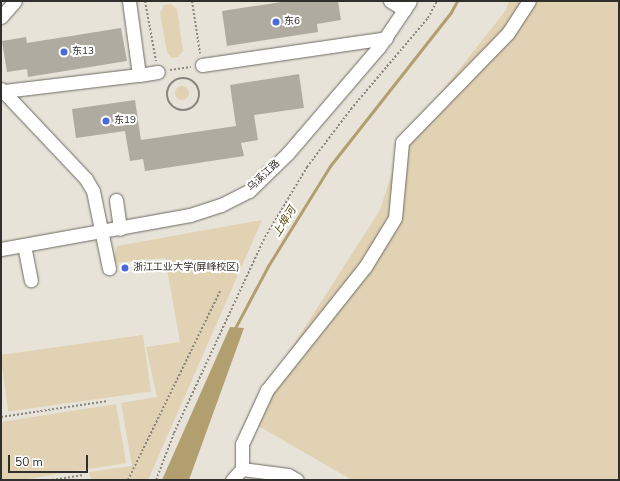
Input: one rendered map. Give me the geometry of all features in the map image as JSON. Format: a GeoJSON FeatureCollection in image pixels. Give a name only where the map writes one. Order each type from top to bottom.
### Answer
{"type":"FeatureCollection","features":[{"type":"Feature","properties":{"kind":"street"},"geometry":{"type":"LineString","coordinates":[[1,17],[15,1]]}},
{"type":"Feature","properties":{"kind":"street"},"geometry":{"type":"LineString","coordinates":[[129,1],[139,75]]}},
{"type":"Feature","properties":{"kind":"street"},"geometry":{"type":"LineString","coordinates":[[390,1],[408,6]]}},
{"type":"Feature","properties":{"kind":"street"},"geometry":{"type":"LineString","coordinates":[[232,480],[242,469],[242,444],[267,390],[365,267],[396,218],[402,142],[508,33],[529,1]]}},
{"type":"Feature","properties":{"kind":"street","name":"乌溪江路"},"geometry":{"type":"LineString","coordinates":[[1,249],[101,233],[190,214],[221,205],[248,191],[288,153],[386,38],[408,6]]}},
{"type":"Feature","properties":{"kind":"street"},"geometry":{"type":"LineString","coordinates":[[202,65],[386,38]]}},
{"type":"Feature","properties":{"kind":"street"},"geometry":{"type":"LineString","coordinates":[[2,90],[158,72]]}},
{"type":"Feature","properties":{"kind":"street"},"geometry":{"type":"LineString","coordinates":[[2,90],[86,179],[93,191],[109,268]]}},
{"type":"Feature","properties":{"kind":"street"},"geometry":{"type":"LineString","coordinates":[[116,200],[120,229]]}},
{"type":"Feature","properties":{"kind":"street"},"geometry":{"type":"LineString","coordinates":[[24,245],[31,280]]}},
{"type":"Feature","properties":{"kind":"street"},"geometry":{"type":"LineString","coordinates":[[242,469],[288,475],[297,480]]}},
{"type":"Feature","properties":{"kind":"path"},"geometry":{"type":"LineString","coordinates":[[145,1],[158,72],[202,65],[192,1]]}},
{"type":"Feature","properties":{"kind":"path"},"geometry":{"type":"LineString","coordinates":[[156,480],[174,433],[265,237],[307,167],[351,109],[428,18],[436,1]]}},
{"type":"Feature","properties":{"kind":"path"},"geometry":{"type":"LineString","coordinates":[[176,79],[192,79],[199,88],[199,99],[192,108],[181,110],[169,101],[167,91],[176,79]]}},
{"type":"Feature","properties":{"kind":"path"},"geometry":{"type":"LineString","coordinates":[[128,480],[220,291]]}},
{"type":"Feature","properties":{"kind":"path"},"geometry":{"type":"LineString","coordinates":[[1,417],[108,401]]}},
{"type":"Feature","properties":{"kind":"path"},"geometry":{"type":"LineString","coordinates":[[52,480],[84,475]]}},
{"type":"Feature","properties":{"kind":"shaded area"},"geometry":{"type":"Polygon","coordinates":[[[509,1],[619,1],[619,480],[352,480],[246,419],[380,210],[402,142],[506,10],[509,1]]]}},
{"type":"Feature","properties":{"kind":"shaded area"},"geometry":{"type":"Polygon","coordinates":[[[171,4],[177,9],[183,51],[178,57],[172,58],[167,52],[160,13],[164,5],[171,4]]]}},
{"type":"Feature","properties":{"kind":"shaded area"},"geometry":{"type":"Polygon","coordinates":[[[179,86],[185,86],[189,90],[189,96],[185,100],[179,100],[175,96],[175,90],[179,86]]]}},
{"type":"Feature","properties":{"kind":"shaded area"},"geometry":{"type":"Polygon","coordinates":[[[262,220],[148,480],[91,480],[89,472],[132,466],[121,403],[157,397],[146,347],[180,342],[165,258],[112,263],[117,246],[262,220]]]}},
{"type":"Feature","properties":{"kind":"shaded area"},"geometry":{"type":"Polygon","coordinates":[[[230,327],[244,328],[189,480],[162,480],[230,327]]]}},
{"type":"Feature","properties":{"kind":"shaded area"},"geometry":{"type":"Polygon","coordinates":[[[143,335],[151,391],[8,411],[1,355],[143,335]]]}},
{"type":"Feature","properties":{"kind":"shaded area"},"geometry":{"type":"Polygon","coordinates":[[[116,404],[126,463],[21,480],[1,480],[1,422],[116,404]]]}},
{"type":"Feature","properties":{"kind":"building","name":"东6"},"geometry":{"type":"Polygon","coordinates":[[[288,1],[338,1],[341,20],[317,24],[318,32],[227,46],[222,11],[288,1]]]}},
{"type":"Feature","properties":{"kind":"building","name":"东13"},"geometry":{"type":"Polygon","coordinates":[[[121,28],[127,61],[28,77],[27,69],[7,72],[2,41],[26,37],[27,43],[121,28]]]}},
{"type":"Feature","properties":{"kind":"building","name":"东19"},"geometry":{"type":"Polygon","coordinates":[[[299,74],[304,108],[254,115],[258,140],[241,143],[244,156],[145,171],[143,159],[130,161],[125,131],[76,138],[72,109],[135,100],[141,140],[236,126],[230,85],[299,74]]]}},
{"type":"Feature","properties":{"kind":"waterway","name":"上埠河"},"geometry":{"type":"LineString","coordinates":[[234,330],[268,266],[330,166],[451,12],[457,1]]}},
{"type":"Feature","properties":{"kind":"place","name":"东6"},"geometry":{"type":"Point","coordinates":[276,22]}},
{"type":"Feature","properties":{"kind":"place","name":"东13"},"geometry":{"type":"Point","coordinates":[64,52]}},
{"type":"Feature","properties":{"kind":"place","name":"东19"},"geometry":{"type":"Point","coordinates":[106,121]}},
{"type":"Feature","properties":{"kind":"place","name":"浙江工业大学(屏峰校区)"},"geometry":{"type":"Point","coordinates":[125,268]}}]}
